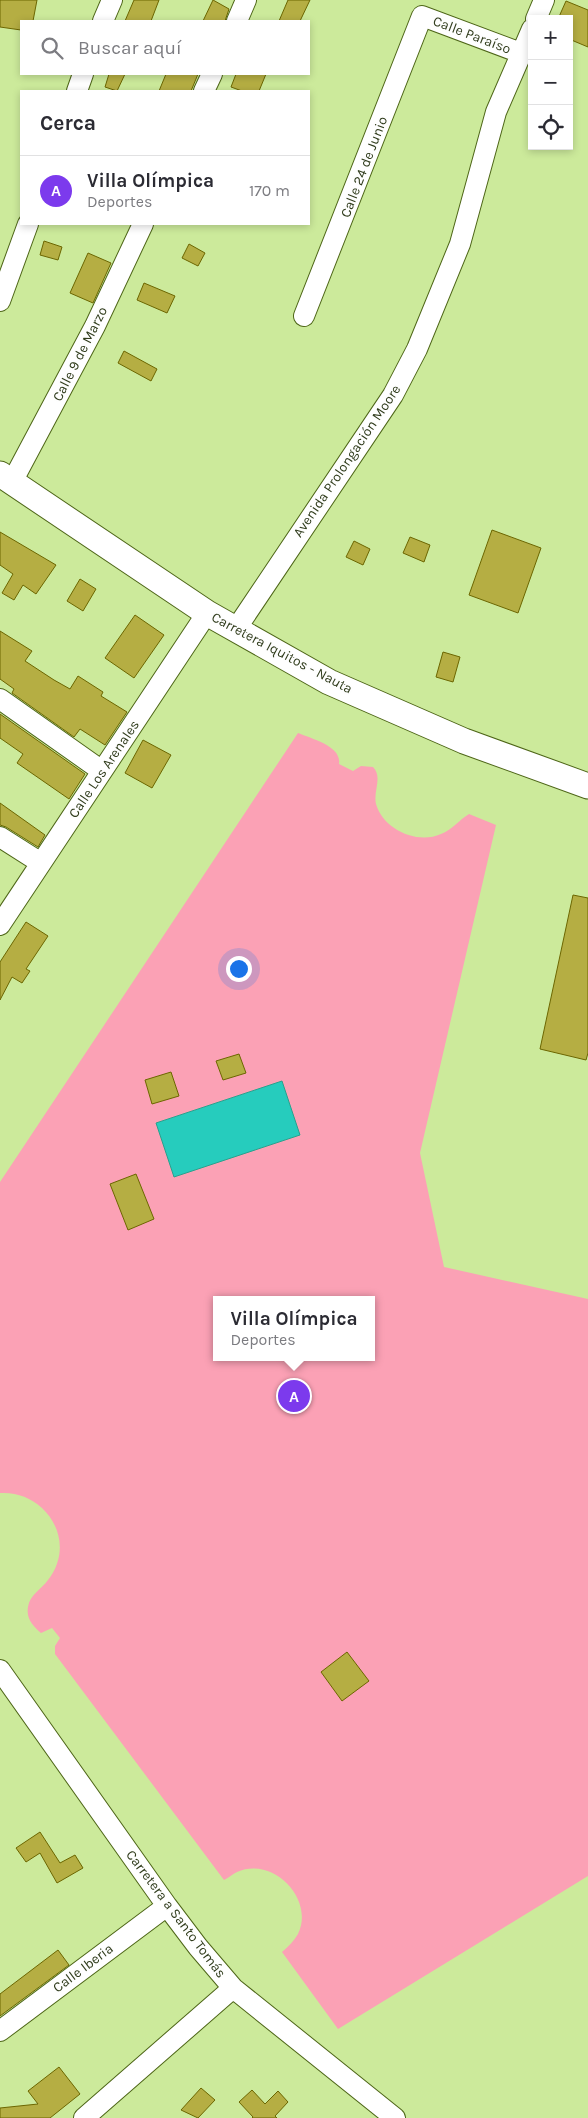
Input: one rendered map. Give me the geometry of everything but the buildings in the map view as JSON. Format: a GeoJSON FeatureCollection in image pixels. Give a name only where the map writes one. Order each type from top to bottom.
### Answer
{"type":"FeatureCollection","features":[{"type":"Feature","properties":{"kind":"main road","name":"Carretera Iquitos - Nauta"},"geometry":{"type":"LineString","coordinates":[[6,478],[207,613],[329,682],[464,741],[588,786]]}},
{"type":"Feature","properties":{"kind":"street"},"geometry":{"type":"LineString","coordinates":[[104,20],[112,0]]}},
{"type":"Feature","properties":{"kind":"street"},"geometry":{"type":"LineString","coordinates":[[236,20],[246,0]]}},
{"type":"Feature","properties":{"kind":"street"},"geometry":{"type":"LineString","coordinates":[[538,15],[544,0]]}},
{"type":"Feature","properties":{"kind":"street","name":"Calle Paraíso"},"geometry":{"type":"LineString","coordinates":[[422,16],[521,54]]}},
{"type":"Feature","properties":{"kind":"street","name":"Calle 24 de Junio"},"geometry":{"type":"LineString","coordinates":[[304,316],[422,16]]}},
{"type":"Feature","properties":{"kind":"street","name":"Avenida Prolongación Moore"},"geometry":{"type":"LineString","coordinates":[[236,630],[393,395],[418,349],[460,244],[496,112],[528,38]]}},
{"type":"Feature","properties":{"kind":"street"},"geometry":{"type":"LineString","coordinates":[[77,90],[83,75]]}},
{"type":"Feature","properties":{"kind":"street"},"geometry":{"type":"LineString","coordinates":[[204,90],[212,75]]}},
{"type":"Feature","properties":{"kind":"street"},"geometry":{"type":"LineString","coordinates":[[0,302],[28,225]]}},
{"type":"Feature","properties":{"kind":"street","name":"Calle 9 de Marzo"},"geometry":{"type":"LineString","coordinates":[[6,478],[96,326],[143,225]]}},
{"type":"Feature","properties":{"kind":"street","name":"Calle Los Arenales"},"geometry":{"type":"LineString","coordinates":[[0,925],[207,613]]}},
{"type":"Feature","properties":{"kind":"street"},"geometry":{"type":"LineString","coordinates":[[0,699],[102,771]]}},
{"type":"Feature","properties":{"kind":"street"},"geometry":{"type":"LineString","coordinates":[[0,837],[41,863]]}},
{"type":"Feature","properties":{"kind":"street","name":"Carretera a Santo Tomás"},"geometry":{"type":"LineString","coordinates":[[0,1670],[167,1906],[198,1947],[233,1988],[395,2118]]}},
{"type":"Feature","properties":{"kind":"street","name":"Calle Iberia"},"geometry":{"type":"LineString","coordinates":[[0,2031],[167,1906]]}},
{"type":"Feature","properties":{"kind":"street"},"geometry":{"type":"LineString","coordinates":[[84,2118],[233,1988]]}},
{"type":"Feature","properties":{"kind":"shaded area"},"geometry":{"type":"Polygon","coordinates":[[[298,733],[331,748],[339,758],[339,764],[353,771],[361,766],[373,767],[378,780],[375,799],[380,813],[386,821],[402,832],[412,836],[432,837],[449,830],[469,814],[496,825],[420,1153],[444,1267],[588,1299],[588,1876],[338,2029],[282,1952],[298,1934],[302,1921],[301,1907],[296,1895],[277,1875],[264,1870],[251,1869],[237,1872],[224,1880],[55,1654],[55,1646],[60,1638],[52,1628],[41,1633],[29,1619],[28,1607],[33,1595],[45,1583],[58,1562],[60,1543],[58,1534],[49,1516],[33,1501],[12,1493],[0,1493],[0,1182],[298,733]]]}},
{"type":"Feature","properties":{"kind":"water"},"geometry":{"type":"Polygon","coordinates":[[[282,1081],[300,1135],[174,1177],[156,1123],[282,1081]]]}},
{"type":"Feature","properties":{"kind":"place","name":"Villa Olímpica"},"geometry":{"type":"Point","coordinates":[294,1396]}}]}
